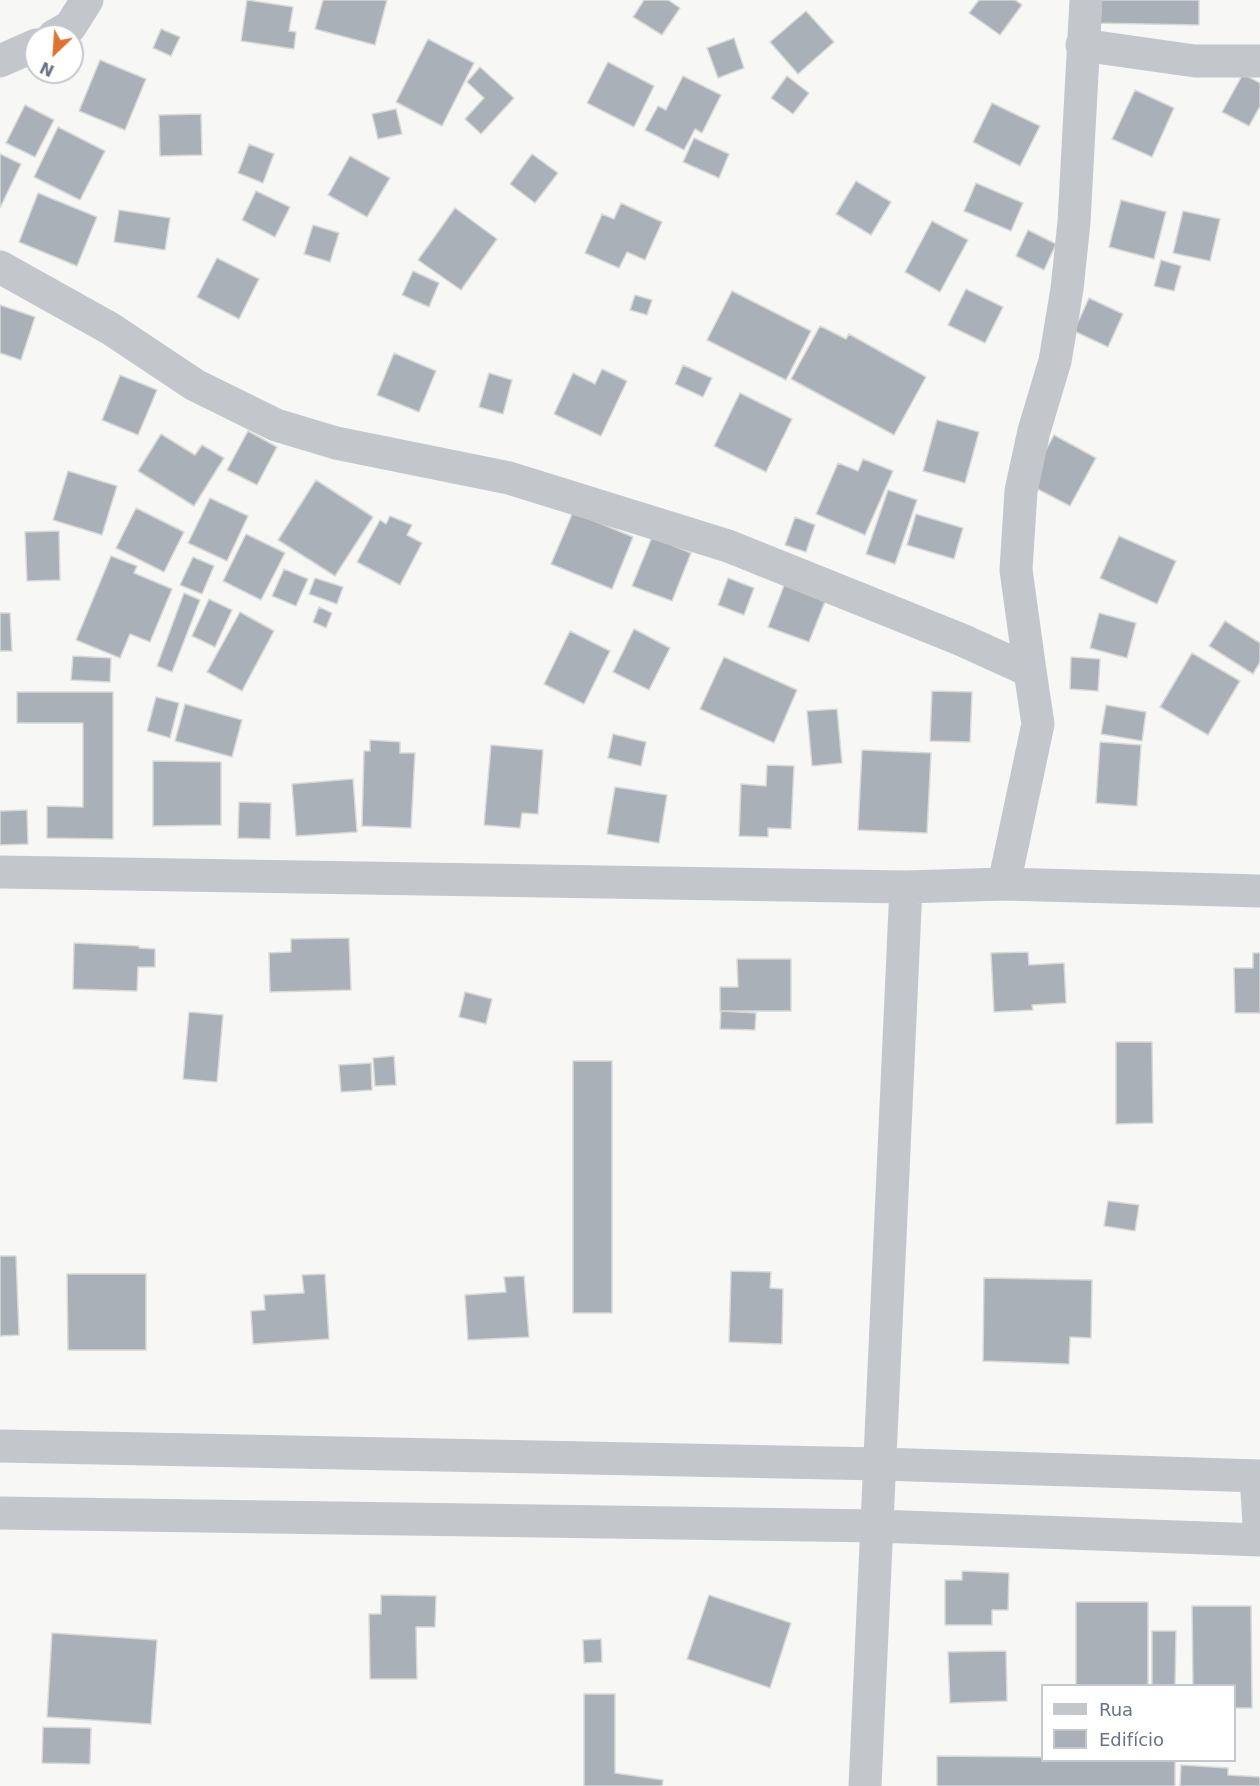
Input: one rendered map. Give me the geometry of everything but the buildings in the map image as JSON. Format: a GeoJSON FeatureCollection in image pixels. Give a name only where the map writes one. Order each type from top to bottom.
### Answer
{"type":"FeatureCollection","features":[{"type":"Feature","properties":{"kind":"street"},"geometry":{"type":"LineString","coordinates":[[72,24],[87,0]]}},
{"type":"Feature","properties":{"kind":"street"},"geometry":{"type":"LineString","coordinates":[[1004,884],[1038,723],[1016,570],[1021,491],[1034,431],[1055,361],[1067,289],[1074,222],[1086,0]]}},
{"type":"Feature","properties":{"kind":"street"},"geometry":{"type":"LineString","coordinates":[[1082,45],[1195,60],[1260,61]]}},
{"type":"Feature","properties":{"kind":"street"},"geometry":{"type":"LineString","coordinates":[[0,61],[24,50]]}},
{"type":"Feature","properties":{"kind":"street"},"geometry":{"type":"LineString","coordinates":[[0,267],[111,329],[195,385],[276,425],[336,443],[509,478],[728,546],[962,640],[1030,671]]}},
{"type":"Feature","properties":{"kind":"street"},"geometry":{"type":"LineString","coordinates":[[0,872],[906,887],[1004,884],[1260,891]]}},
{"type":"Feature","properties":{"kind":"street"},"geometry":{"type":"LineString","coordinates":[[865,1786],[906,887]]}},
{"type":"Feature","properties":{"kind":"street"},"geometry":{"type":"LineString","coordinates":[[0,1446],[880,1464],[1258,1476],[1260,1540],[877,1526],[0,1513]]}}]}
